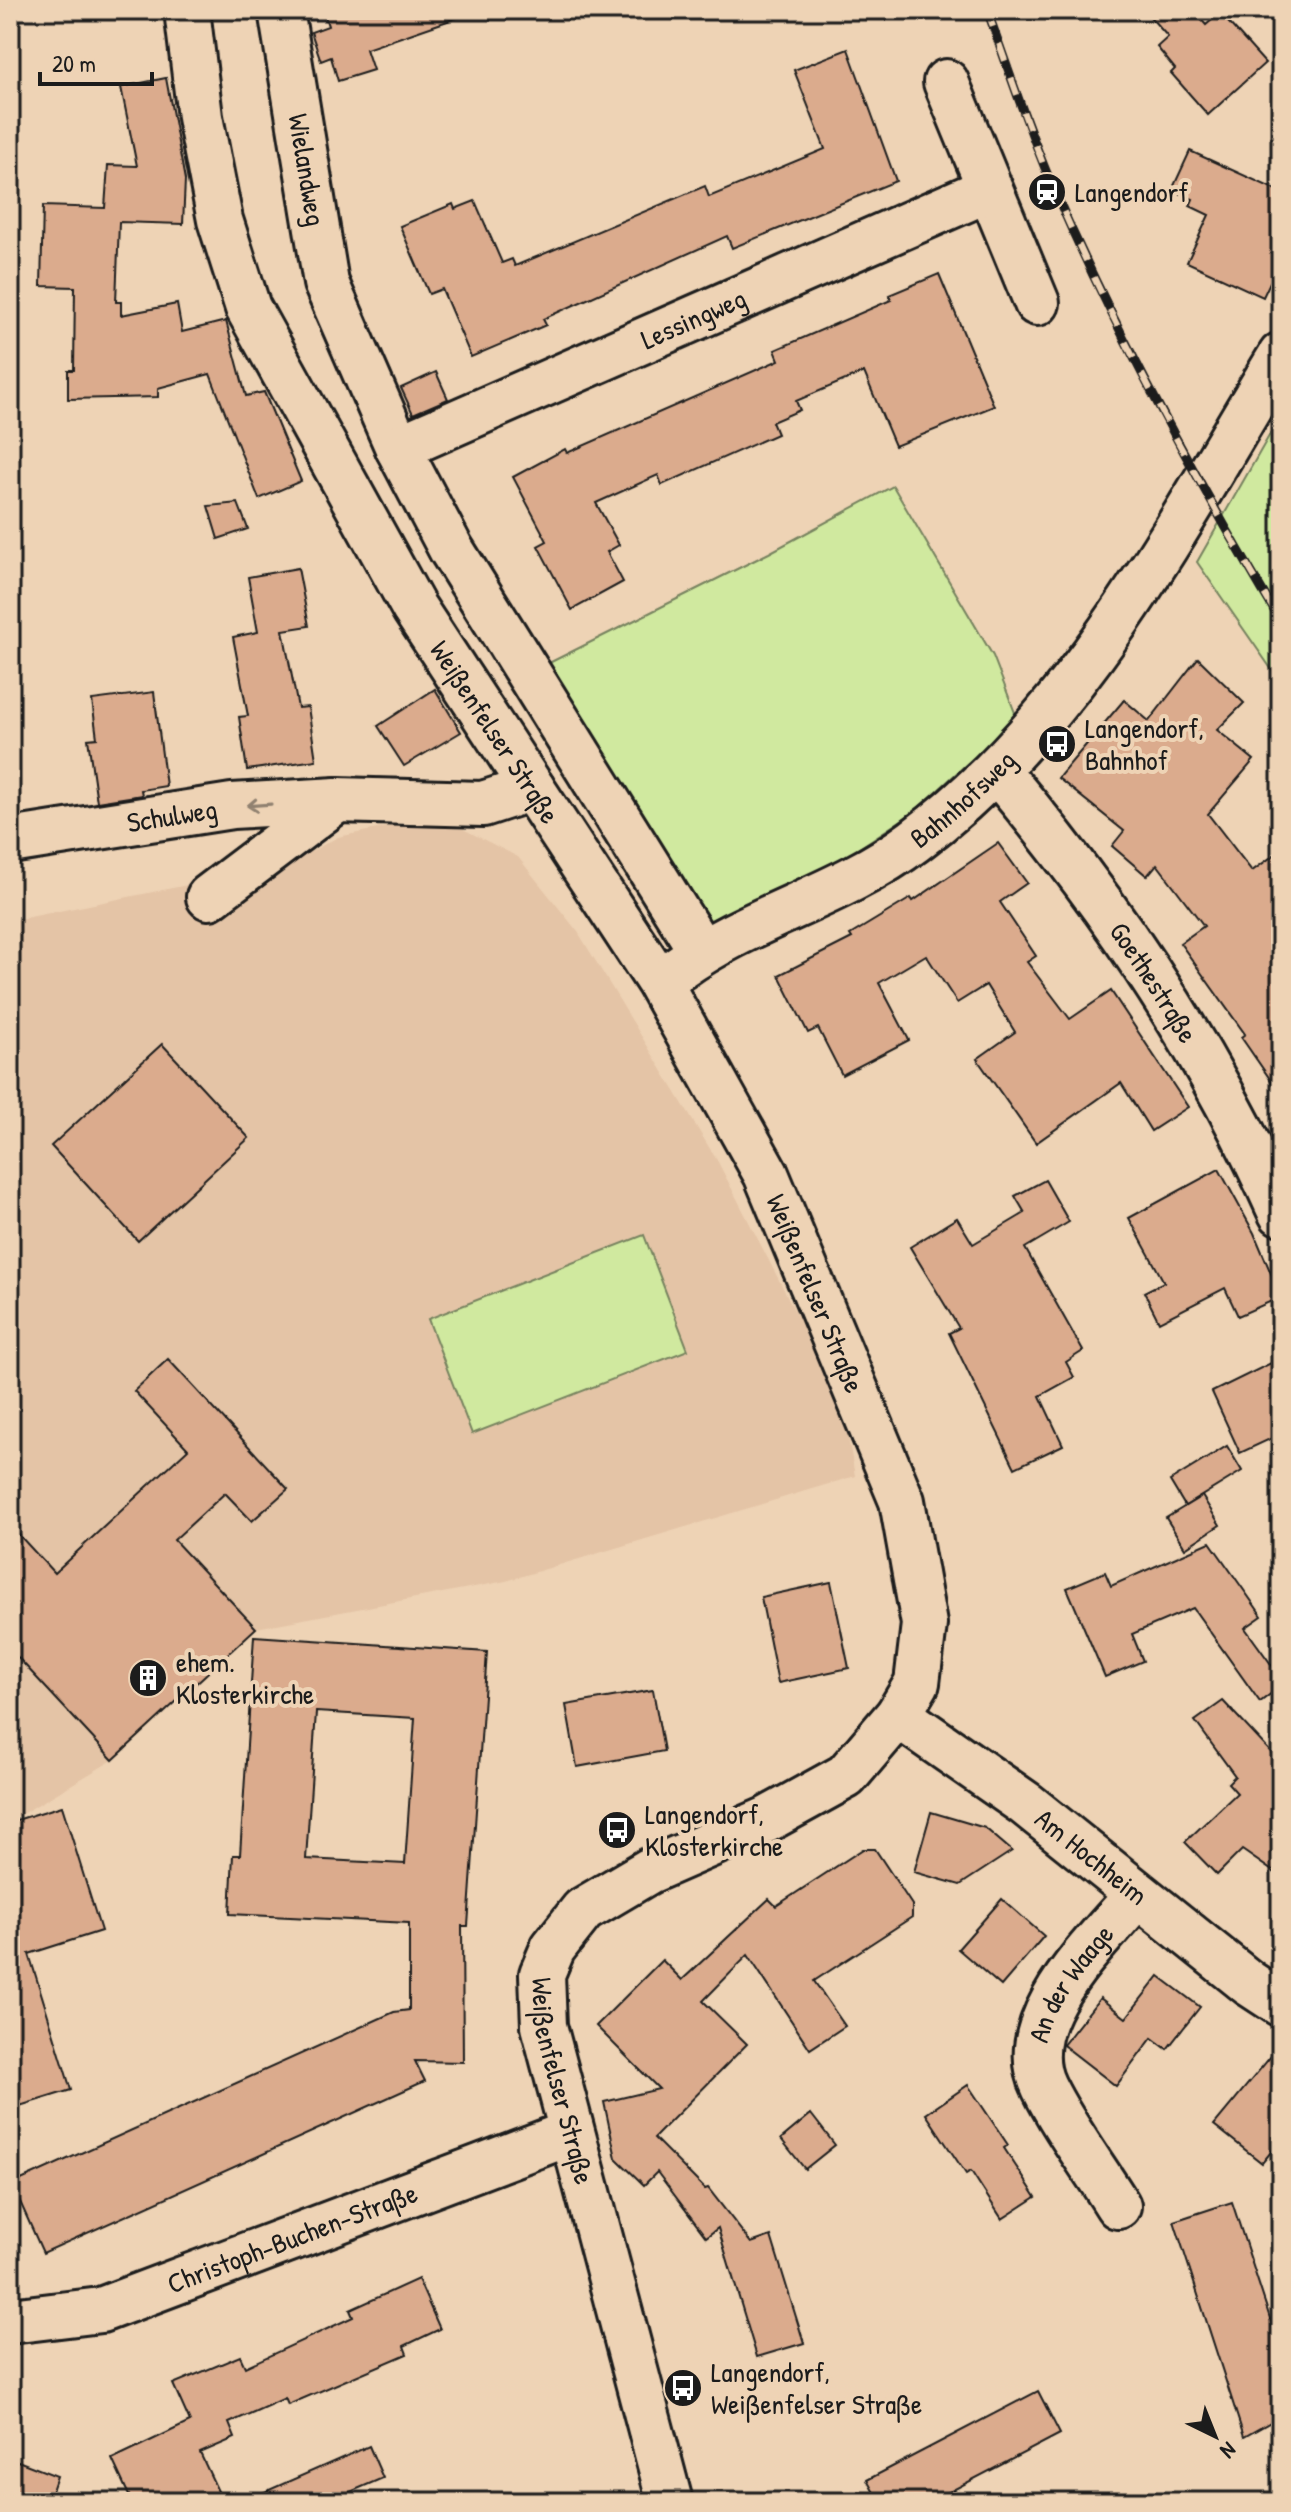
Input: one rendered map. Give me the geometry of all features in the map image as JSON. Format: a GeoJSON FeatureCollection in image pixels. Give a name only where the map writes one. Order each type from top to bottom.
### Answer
{"type":"FeatureCollection","features":[{"type":"Feature","properties":{"kind":"street","name":"Weißenfelser Straße"},"geometry":{"type":"LineString","coordinates":[[187,10],[200,117],[220,220],[248,308],[414,608],[659,982],[766,1174],[902,1501],[924,1624],[917,1683],[898,1715],[846,1776],[766,1820],[649,1871],[583,1910],[553,1948],[542,1974],[544,2026],[670,2502]]}},
{"type":"Feature","properties":{"kind":"street","name":"Wielandweg"},"geometry":{"type":"LineString","coordinates":[[281,10],[326,283],[398,448]]}},
{"type":"Feature","properties":{"kind":"street"},"geometry":{"type":"LineString","coordinates":[[946,82],[1037,303]]}},
{"type":"Feature","properties":{"kind":"street","name":"Lessingweg"},"geometry":{"type":"LineString","coordinates":[[398,448],[989,189]]}},
{"type":"Feature","properties":{"kind":"street","name":"Bahnhofsweg"},"geometry":{"type":"LineString","coordinates":[[659,982],[701,951],[810,902],[868,870],[913,842],[998,772],[1099,648],[1281,355]]}},
{"type":"Feature","properties":{"kind":"street"},"geometry":{"type":"LineString","coordinates":[[398,448],[451,549],[701,951]]}},
{"type":"Feature","properties":{"kind":"street","name":"Goethestraße"},"geometry":{"type":"LineString","coordinates":[[998,772],[1105,911],[1192,1038],[1255,1156],[1281,1213]]}},
{"type":"Feature","properties":{"kind":"street","name":"Schulweg"},"geometry":{"type":"LineString","coordinates":[[10,841],[232,806],[337,800],[483,804],[532,788]]}},
{"type":"Feature","properties":{"kind":"street"},"geometry":{"type":"LineString","coordinates":[[209,897],[337,800]]}},
{"type":"Feature","properties":{"kind":"street","name":"Am Hochheim"},"geometry":{"type":"LineString","coordinates":[[898,1715],[1026,1804],[1249,1983],[1281,2004]]}},
{"type":"Feature","properties":{"kind":"street","name":"An der Waage"},"geometry":{"type":"LineString","coordinates":[[1118,2206],[1042,2084],[1036,2052],[1042,2018],[1062,1985],[1137,1895]]}},
{"type":"Feature","properties":{"kind":"street","name":"Christoph-Buchen-Straße"},"geometry":{"type":"LineString","coordinates":[[10,2321],[101,2310],[570,2133]]}},
{"type":"Feature","properties":{"kind":"shaded area"},"geometry":{"type":"Polygon","coordinates":[[[412,822],[463,829],[518,857],[578,932],[718,1162],[842,1402],[855,1476],[506,1581],[256,1628],[206,1575],[63,1706],[113,1760],[10,1821],[10,921],[286,865],[338,837],[412,822]]]}},
{"type":"Feature","properties":{"kind":"green space"},"geometry":{"type":"Polygon","coordinates":[[[1281,415],[1281,683],[1197,562],[1281,415]]]}},
{"type":"Feature","properties":{"kind":"green space"},"geometry":{"type":"Polygon","coordinates":[[[893,486],[993,656],[1017,718],[915,811],[838,862],[707,925],[547,664],[769,553],[893,486]]]}},
{"type":"Feature","properties":{"kind":"green space"},"geometry":{"type":"Polygon","coordinates":[[[644,1235],[688,1350],[472,1434],[428,1319],[644,1235]]]}},
{"type":"Feature","properties":{"kind":"building"},"geometry":{"type":"Polygon","coordinates":[[[323,10],[464,10],[465,15],[366,49],[373,70],[338,81],[331,57],[321,61],[311,32],[328,26],[323,10]]]}},
{"type":"Feature","properties":{"kind":"building"},"geometry":{"type":"Polygon","coordinates":[[[1144,10],[1193,10],[1206,25],[1220,13],[1265,63],[1208,115],[1171,73],[1175,69],[1157,47],[1168,37],[1144,10]]]}},
{"type":"Feature","properties":{"kind":"building"},"geometry":{"type":"Polygon","coordinates":[[[848,49],[896,181],[732,248],[727,236],[543,319],[546,325],[471,357],[442,289],[429,294],[400,226],[453,204],[455,209],[475,201],[502,263],[512,259],[515,266],[705,186],[709,197],[825,149],[794,70],[848,49]]]}},
{"type":"Feature","properties":{"kind":"building"},"geometry":{"type":"Polygon","coordinates":[[[166,78],[185,180],[183,224],[119,222],[116,302],[121,302],[121,315],[177,304],[182,332],[226,321],[246,396],[264,392],[301,481],[259,499],[210,374],[158,388],[158,397],[68,399],[68,370],[74,370],[75,287],[41,286],[43,206],[105,208],[108,165],[137,166],[121,87],[166,78]]]}},
{"type":"Feature","properties":{"kind":"building"},"geometry":{"type":"Polygon","coordinates":[[[1190,151],[1281,192],[1281,287],[1270,282],[1263,297],[1187,262],[1209,215],[1190,206],[1193,199],[1172,190],[1190,151]]]}},
{"type":"Feature","properties":{"kind":"building"},"geometry":{"type":"Polygon","coordinates":[[[939,274],[994,406],[895,446],[864,372],[796,401],[800,410],[772,422],[777,434],[662,485],[658,475],[596,503],[619,545],[607,552],[623,582],[572,610],[538,546],[547,541],[513,477],[565,449],[567,453],[779,360],[775,350],[891,300],[889,295],[939,274]]]}},
{"type":"Feature","properties":{"kind":"building"},"geometry":{"type":"Polygon","coordinates":[[[436,372],[448,399],[413,414],[401,388],[436,372]]]}},
{"type":"Feature","properties":{"kind":"building"},"geometry":{"type":"Polygon","coordinates":[[[238,503],[248,529],[218,539],[208,506],[238,503]]]}},
{"type":"Feature","properties":{"kind":"building"},"geometry":{"type":"Polygon","coordinates":[[[298,568],[309,626],[283,630],[298,708],[308,707],[316,760],[247,770],[239,717],[248,716],[233,637],[258,632],[248,577],[298,568]]]}},
{"type":"Feature","properties":{"kind":"building"},"geometry":{"type":"Polygon","coordinates":[[[1198,658],[1244,703],[1217,730],[1254,760],[1208,814],[1252,871],[1281,850],[1281,1095],[1241,1037],[1245,1034],[1180,943],[1204,926],[1157,864],[1147,876],[1112,846],[1124,831],[1058,778],[1124,700],[1149,721],[1198,658]]]}},
{"type":"Feature","properties":{"kind":"building"},"geometry":{"type":"Polygon","coordinates":[[[435,689],[461,732],[404,766],[378,726],[435,689]]]}},
{"type":"Feature","properties":{"kind":"building"},"geometry":{"type":"Polygon","coordinates":[[[154,692],[166,786],[141,790],[142,795],[97,802],[88,739],[97,738],[92,700],[154,692]]]}},
{"type":"Feature","properties":{"kind":"building"},"geometry":{"type":"Polygon","coordinates":[[[998,843],[1027,883],[1000,902],[1036,956],[1027,962],[1070,1019],[1111,991],[1188,1107],[1151,1131],[1121,1083],[1036,1143],[977,1059],[1015,1032],[986,985],[957,1003],[926,955],[879,983],[909,1040],[842,1075],[818,1028],[808,1033],[779,975],[852,938],[850,935],[911,898],[913,901],[998,843]]]}},
{"type":"Feature","properties":{"kind":"building"},"geometry":{"type":"Polygon","coordinates":[[[162,1044],[249,1138],[138,1241],[51,1146],[162,1044]]]}},
{"type":"Feature","properties":{"kind":"building"},"geometry":{"type":"Polygon","coordinates":[[[1219,1169],[1254,1233],[1281,1297],[1238,1316],[1225,1288],[1159,1322],[1144,1292],[1164,1282],[1129,1218],[1219,1169]]]}},
{"type":"Feature","properties":{"kind":"building"},"geometry":{"type":"Polygon","coordinates":[[[1045,1180],[1069,1222],[1025,1248],[1083,1351],[1066,1362],[1074,1377],[1040,1396],[1063,1445],[1015,1468],[949,1333],[959,1328],[910,1247],[957,1218],[973,1244],[1025,1213],[1015,1196],[1045,1180]]]}},
{"type":"Feature","properties":{"kind":"building"},"geometry":{"type":"Polygon","coordinates":[[[168,1359],[288,1489],[252,1521],[225,1493],[174,1540],[256,1628],[113,1760],[10,1649],[10,1525],[54,1573],[188,1449],[134,1391],[168,1359]]]}},
{"type":"Feature","properties":{"kind":"building"},"geometry":{"type":"Polygon","coordinates":[[[1273,1362],[1281,1379],[1281,1434],[1240,1453],[1212,1392],[1273,1362]]]}},
{"type":"Feature","properties":{"kind":"building"},"geometry":{"type":"Polygon","coordinates":[[[1227,1446],[1242,1471],[1185,1506],[1170,1481],[1227,1446]]]}},
{"type":"Feature","properties":{"kind":"building"},"geometry":{"type":"Polygon","coordinates":[[[1202,1496],[1220,1525],[1185,1548],[1166,1518],[1202,1496]]]}},
{"type":"Feature","properties":{"kind":"building"},"geometry":{"type":"Polygon","coordinates":[[[1210,1542],[1262,1616],[1245,1628],[1281,1678],[1281,1686],[1260,1702],[1193,1608],[1132,1634],[1143,1661],[1105,1677],[1067,1588],[1105,1572],[1111,1586],[1210,1542]]]}},
{"type":"Feature","properties":{"kind":"building"},"geometry":{"type":"Polygon","coordinates":[[[831,1582],[849,1668],[778,1683],[761,1597],[831,1582]]]}},
{"type":"Feature","properties":{"kind":"building"},"geometry":{"type":"Polygon","coordinates":[[[254,1636],[487,1652],[468,1926],[462,1926],[463,2062],[415,2061],[425,2081],[43,2253],[12,2184],[394,2012],[409,2010],[409,1923],[230,1914],[233,1855],[240,1855],[254,1636]],[[316,1712],[306,1859],[405,1864],[415,1718],[316,1712]]]}},
{"type":"Feature","properties":{"kind":"building"},"geometry":{"type":"Polygon","coordinates":[[[653,1690],[664,1751],[577,1767],[566,1705],[653,1690]]]}},
{"type":"Feature","properties":{"kind":"building"},"geometry":{"type":"Polygon","coordinates":[[[1223,1701],[1281,1763],[1281,1877],[1242,1850],[1217,1875],[1185,1842],[1237,1793],[1228,1783],[1235,1776],[1195,1721],[1223,1701]]]}},
{"type":"Feature","properties":{"kind":"building"},"geometry":{"type":"Polygon","coordinates":[[[62,1806],[101,1931],[29,1954],[71,2090],[10,2109],[10,1822],[62,1806]]]}},
{"type":"Feature","properties":{"kind":"building"},"geometry":{"type":"Polygon","coordinates":[[[931,1812],[985,1828],[1012,1851],[960,1885],[914,1872],[931,1812]]]}},
{"type":"Feature","properties":{"kind":"building"},"geometry":{"type":"Polygon","coordinates":[[[863,1849],[875,1849],[912,1905],[912,1917],[814,1981],[845,2026],[810,2049],[748,1955],[703,2001],[747,2044],[654,2138],[705,2189],[708,2188],[751,2243],[771,2236],[804,2343],[757,2357],[718,2228],[706,2237],[657,2172],[644,2185],[616,2158],[604,2102],[659,2089],[596,2026],[662,1960],[682,1980],[769,1899],[776,1906],[863,1849]]]}},
{"type":"Feature","properties":{"kind":"building"},"geometry":{"type":"Polygon","coordinates":[[[1002,1899],[1044,1936],[1001,1986],[958,1949],[1002,1899]]]}},
{"type":"Feature","properties":{"kind":"building"},"geometry":{"type":"Polygon","coordinates":[[[1159,1976],[1200,2007],[1167,2049],[1152,2038],[1116,2086],[1063,2045],[1100,1998],[1126,2018],[1159,1976]]]}},
{"type":"Feature","properties":{"kind":"building"},"geometry":{"type":"Polygon","coordinates":[[[1281,2044],[1281,2140],[1262,2163],[1214,2125],[1281,2044]]]}},
{"type":"Feature","properties":{"kind":"building"},"geometry":{"type":"Polygon","coordinates":[[[968,2085],[1008,2145],[1004,2148],[1036,2197],[1002,2219],[971,2171],[966,2174],[926,2114],[968,2085]]]}},
{"type":"Feature","properties":{"kind":"building"},"geometry":{"type":"Polygon","coordinates":[[[811,2114],[835,2145],[805,2169],[781,2139],[811,2114]]]}},
{"type":"Feature","properties":{"kind":"building"},"geometry":{"type":"Polygon","coordinates":[[[1232,2202],[1281,2352],[1281,2416],[1244,2437],[1174,2221],[1232,2202]]]}},
{"type":"Feature","properties":{"kind":"building"},"geometry":{"type":"Polygon","coordinates":[[[418,2279],[440,2329],[404,2346],[407,2354],[288,2405],[285,2398],[229,2423],[235,2438],[200,2453],[223,2502],[132,2502],[112,2459],[190,2422],[173,2384],[240,2356],[245,2367],[353,2317],[350,2310],[418,2279]]]}},
{"type":"Feature","properties":{"kind":"building"},"geometry":{"type":"Polygon","coordinates":[[[1038,2391],[1060,2434],[930,2502],[879,2502],[867,2480],[1038,2391]]]}},
{"type":"Feature","properties":{"kind":"building"},"geometry":{"type":"Polygon","coordinates":[[[369,2446],[383,2478],[327,2502],[242,2502],[369,2446]]]}},
{"type":"Feature","properties":{"kind":"building"},"geometry":{"type":"Polygon","coordinates":[[[10,2458],[57,2476],[48,2502],[10,2502],[10,2458]]]}},
{"type":"Feature","properties":{"kind":"railway"},"geometry":{"type":"LineString","coordinates":[[987,10],[1028,124],[1080,248],[1190,464],[1281,622]]}},
{"type":"Feature","properties":{"kind":"place","name":"Langendorf"},"geometry":{"type":"Point","coordinates":[1047,192]}},
{"type":"Feature","properties":{"kind":"place","name":"Langendorf, Bahnhof"},"geometry":{"type":"Point","coordinates":[1057,744]}},
{"type":"Feature","properties":{"kind":"place","name":"ehem. Klosterkirche"},"geometry":{"type":"Point","coordinates":[148,1678]}},
{"type":"Feature","properties":{"kind":"place","name":"Langendorf, Klosterkirche"},"geometry":{"type":"Point","coordinates":[617,1830]}},
{"type":"Feature","properties":{"kind":"place","name":"Langendorf, Weißenfelser Straße"},"geometry":{"type":"Point","coordinates":[683,2388]}}]}
